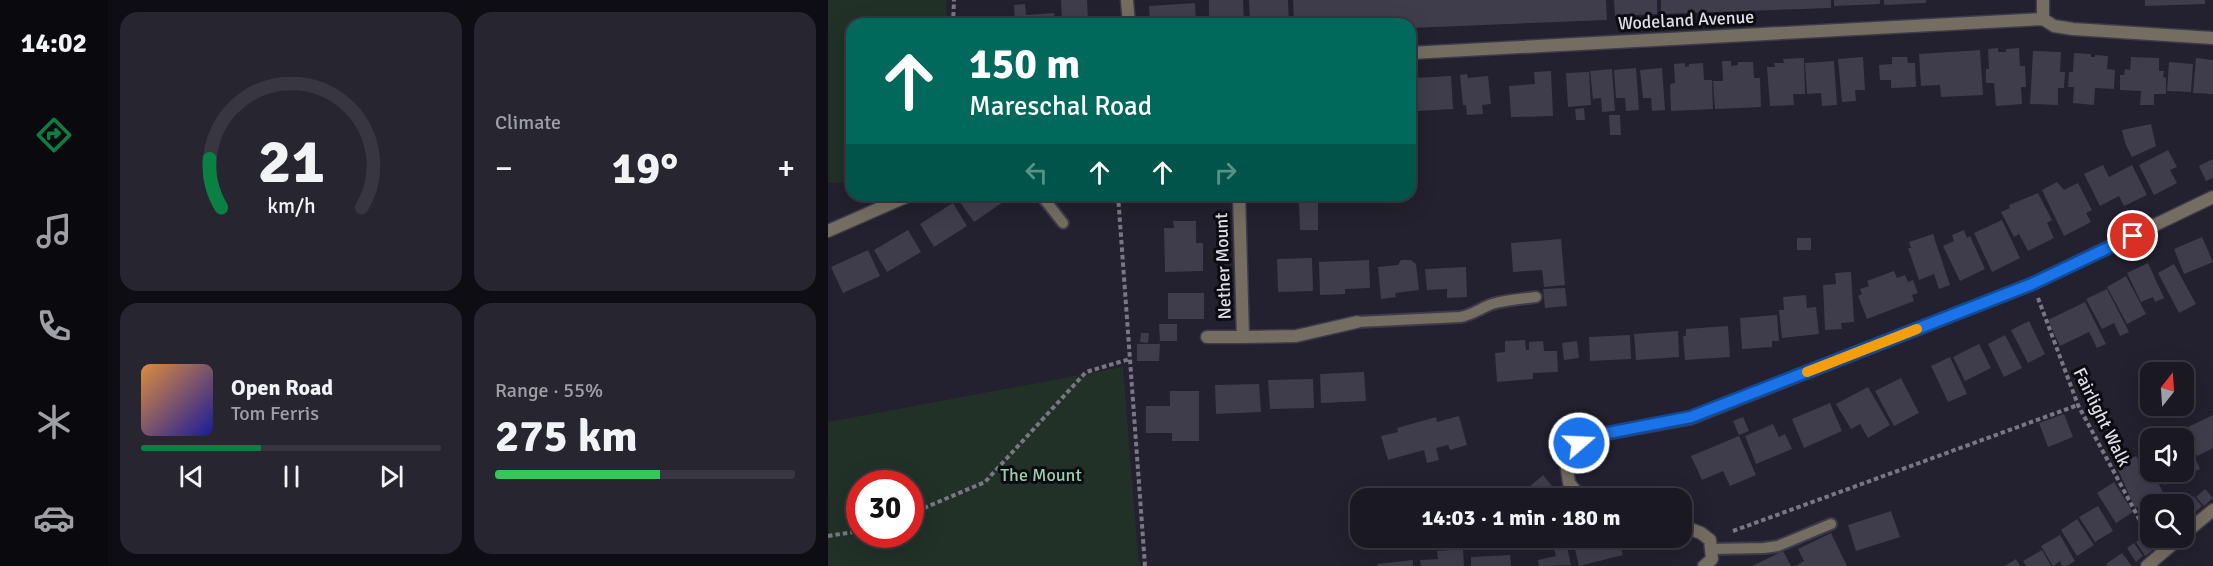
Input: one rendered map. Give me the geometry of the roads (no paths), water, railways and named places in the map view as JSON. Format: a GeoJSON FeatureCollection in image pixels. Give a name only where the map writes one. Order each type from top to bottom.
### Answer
{"type":"FeatureCollection","features":[{"type":"Feature","properties":{"kind":"street"},"geometry":{"type":"LineString","coordinates":[[1127,0],[1128,18]]}},
{"type":"Feature","properties":{"kind":"street"},"geometry":{"type":"LineString","coordinates":[[2043,0],[2043,19]]}},
{"type":"Feature","properties":{"kind":"street","name":"Wodeland Avenue"},"geometry":{"type":"LineString","coordinates":[[1416,53],[2043,19],[2054,26],[2073,29],[2213,38]]}},
{"type":"Feature","properties":{"kind":"street"},"geometry":{"type":"LineString","coordinates":[[1573,488],[1569,483],[1567,469],[1573,449],[1587,437],[1691,417],[2032,284],[2213,197]]}},
{"type":"Feature","properties":{"kind":"street"},"geometry":{"type":"LineString","coordinates":[[828,231],[896,201]]}},
{"type":"Feature","properties":{"kind":"street","name":"Nether Mount"},"geometry":{"type":"LineString","coordinates":[[1239,201],[1243,337]]}},
{"type":"Feature","properties":{"kind":"street","name":"Nether Mount"},"geometry":{"type":"LineString","coordinates":[[1207,337],[1296,336],[1357,322]]}},
{"type":"Feature","properties":{"kind":"street"},"geometry":{"type":"LineString","coordinates":[[2194,526],[2213,510]]}},
{"type":"Feature","properties":{"kind":"street"},"geometry":{"type":"LineString","coordinates":[[1692,530],[1701,533],[1711,545],[1712,559],[1704,566]]}},
{"type":"Feature","properties":{"kind":"street"},"geometry":{"type":"LineString","coordinates":[[2147,566],[2168,548]]}},
{"type":"Feature","properties":{"kind":"lane"},"geometry":{"type":"LineString","coordinates":[[1046,201],[1063,223]]}},
{"type":"Feature","properties":{"kind":"lane"},"geometry":{"type":"LineString","coordinates":[[1357,322],[1460,317],[1475,314],[1502,301],[1536,297]]}},
{"type":"Feature","properties":{"kind":"lane"},"geometry":{"type":"LineString","coordinates":[[1711,545],[1764,548],[1778,546],[1831,524]]}},
{"type":"Feature","properties":{"kind":"park label","name":"The Mount"},"geometry":{"type":"Point","coordinates":[1041,475]}}]}
